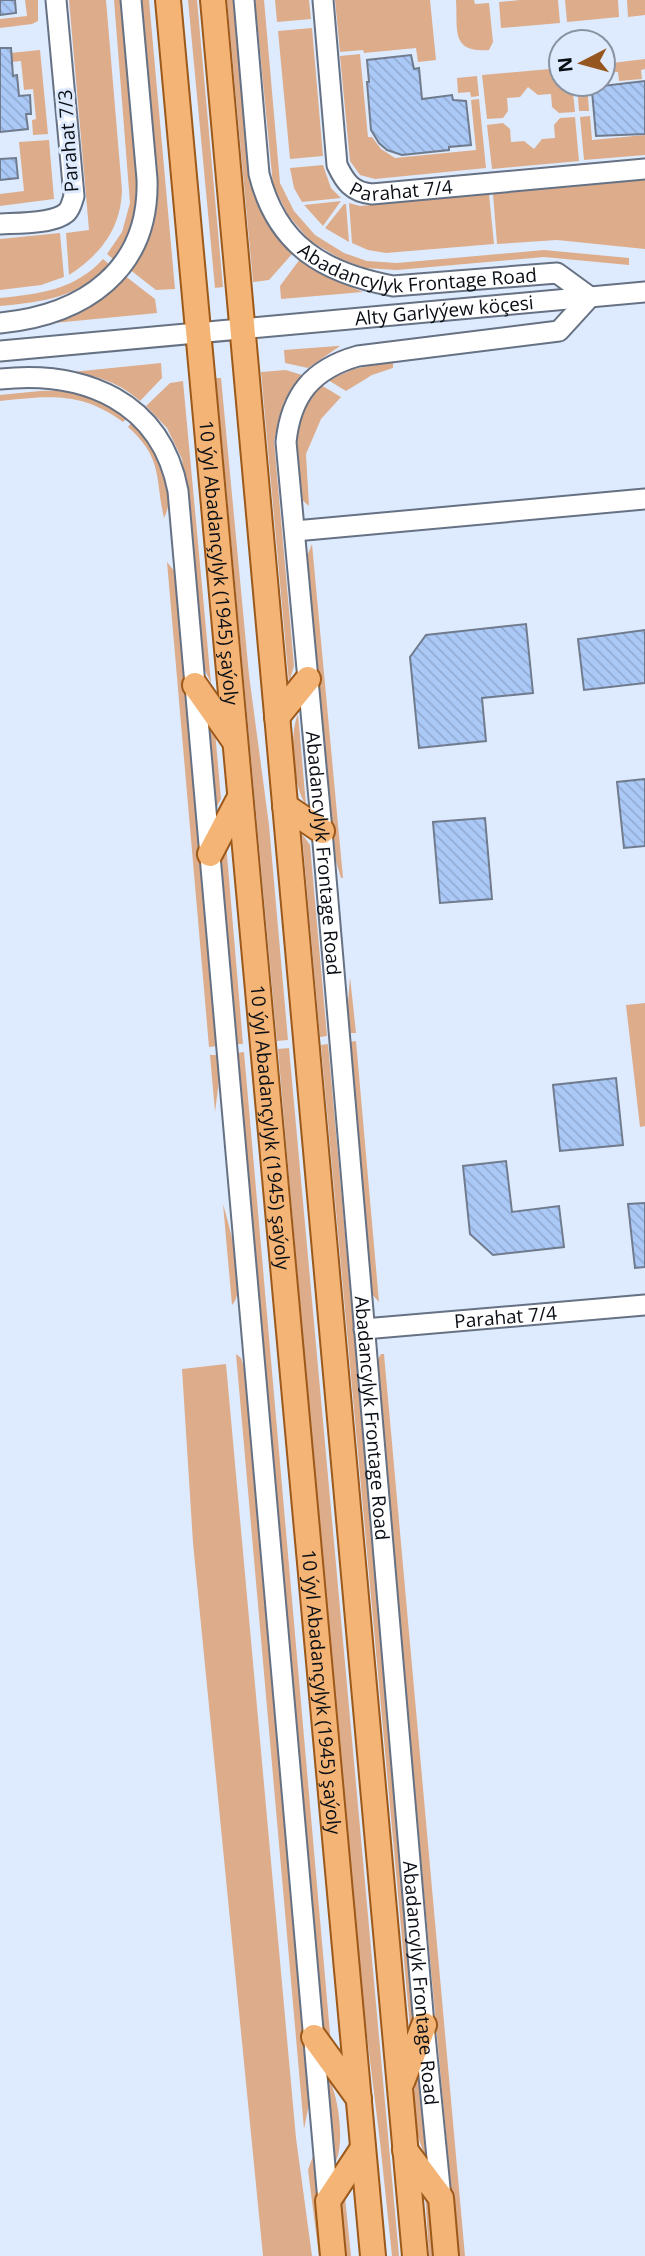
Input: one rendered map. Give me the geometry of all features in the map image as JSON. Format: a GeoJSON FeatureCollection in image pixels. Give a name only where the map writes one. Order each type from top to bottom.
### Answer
{"type":"FeatureCollection","features":[{"type":"Feature","properties":{"kind":"main road","name":"10 ýyl Abadançylyk (1945) şaýoly"},"geometry":{"type":"LineString","coordinates":[[168,0],[373,2256]]}},
{"type":"Feature","properties":{"kind":"main road"},"geometry":{"type":"LineString","coordinates":[[214,0],[415,2256]]}},
{"type":"Feature","properties":{"kind":"main road"},"geometry":{"type":"LineString","coordinates":[[277,717],[308,679]]}},
{"type":"Feature","properties":{"kind":"main road"},"geometry":{"type":"LineString","coordinates":[[195,685],[235,741]]}},
{"type":"Feature","properties":{"kind":"main road"},"geometry":{"type":"LineString","coordinates":[[210,854],[240,797]]}},
{"type":"Feature","properties":{"kind":"main road"},"geometry":{"type":"LineString","coordinates":[[285,806],[322,831]]}},
{"type":"Feature","properties":{"kind":"main road"},"geometry":{"type":"LineString","coordinates":[[399,2089],[424,2025]]}},
{"type":"Feature","properties":{"kind":"main road"},"geometry":{"type":"LineString","coordinates":[[314,2037],[359,2100]]}},
{"type":"Feature","properties":{"kind":"main road"},"geometry":{"type":"LineString","coordinates":[[333,2256],[328,2201],[363,2148]]}},
{"type":"Feature","properties":{"kind":"main road"},"geometry":{"type":"LineString","coordinates":[[405,2150],[441,2199],[446,2256]]}},
{"type":"Feature","properties":{"kind":"street","name":"Parahat 7/3"},"geometry":{"type":"LineString","coordinates":[[0,224],[59,218],[68,212],[74,196],[56,0]]}},
{"type":"Feature","properties":{"kind":"street"},"geometry":{"type":"LineString","coordinates":[[0,323],[49,314],[77,302],[113,275],[138,242],[147,207],[147,179],[131,0]]}},
{"type":"Feature","properties":{"kind":"street","name":"Abadancylyk Frontage Road"},"geometry":{"type":"LineString","coordinates":[[244,0],[259,174],[273,212],[285,232],[298,246],[338,271],[393,286],[557,273],[590,297],[559,331],[358,356],[323,371],[303,389],[287,427],[286,442],[441,2199]]}},
{"type":"Feature","properties":{"kind":"street","name":"Parahat 7/4"},"geometry":{"type":"LineString","coordinates":[[323,0],[337,165],[345,181],[357,191],[372,194],[645,169]]}},
{"type":"Feature","properties":{"kind":"street","name":"Alty Garlyýew köçesi"},"geometry":{"type":"LineString","coordinates":[[0,351],[645,292]]}},
{"type":"Feature","properties":{"kind":"street"},"geometry":{"type":"LineString","coordinates":[[0,379],[24,376],[57,379],[106,393],[131,408],[162,442],[174,469],[178,491],[328,2201]]}},
{"type":"Feature","properties":{"kind":"street"},"geometry":{"type":"LineString","coordinates":[[295,531],[645,499]]}},
{"type":"Feature","properties":{"kind":"street","name":"Parahat 7/4"},"geometry":{"type":"LineString","coordinates":[[364,1329],[645,1305]]}},
{"type":"Feature","properties":{"kind":"shaded area"},"geometry":{"type":"Polygon","coordinates":[[[25,0],[38,0],[38,21],[0,28],[0,19],[27,16],[25,0]]]}},
{"type":"Feature","properties":{"kind":"shaded area"},"geometry":{"type":"Polygon","coordinates":[[[69,0],[106,0],[122,190],[118,217],[107,240],[90,259],[69,275],[66,233],[89,230],[69,0]]]}},
{"type":"Feature","properties":{"kind":"shaded area"},"geometry":{"type":"Polygon","coordinates":[[[114,0],[122,0],[138,181],[133,222],[113,259],[107,254],[122,232],[130,203],[114,0]]]}},
{"type":"Feature","properties":{"kind":"shaded area"},"geometry":{"type":"Polygon","coordinates":[[[140,0],[149,0],[175,289],[156,290],[129,269],[149,237],[157,205],[157,179],[140,0]]]}},
{"type":"Feature","properties":{"kind":"shaded area"},"geometry":{"type":"Polygon","coordinates":[[[188,0],[197,0],[223,287],[215,288],[188,0]]]}},
{"type":"Feature","properties":{"kind":"shaded area"},"geometry":{"type":"Polygon","coordinates":[[[227,0],[234,0],[251,181],[255,197],[269,224],[293,253],[269,280],[253,282],[227,0]]]}},
{"type":"Feature","properties":{"kind":"shaded area"},"geometry":{"type":"Polygon","coordinates":[[[255,0],[264,0],[280,183],[294,211],[315,235],[344,253],[367,261],[397,263],[544,250],[629,258],[629,265],[544,257],[397,270],[365,268],[341,259],[310,241],[288,215],[273,185],[255,0]]]}},
{"type":"Feature","properties":{"kind":"shaded area"},"geometry":{"type":"Polygon","coordinates":[[[275,0],[309,0],[311,19],[277,22],[275,0]]]}},
{"type":"Feature","properties":{"kind":"shaded area"},"geometry":{"type":"Polygon","coordinates":[[[335,0],[430,0],[436,60],[418,62],[416,48],[364,53],[363,50],[340,52],[335,0]]]}},
{"type":"Feature","properties":{"kind":"shaded area"},"geometry":{"type":"Polygon","coordinates":[[[456,0],[474,0],[475,4],[489,3],[493,42],[489,50],[468,48],[462,43],[457,30],[456,0]]]}},
{"type":"Feature","properties":{"kind":"shaded area"},"geometry":{"type":"Polygon","coordinates":[[[558,0],[560,23],[501,28],[499,2],[558,0]]]}},
{"type":"Feature","properties":{"kind":"shaded area"},"geometry":{"type":"Polygon","coordinates":[[[565,0],[618,0],[619,17],[567,22],[565,0]]]}},
{"type":"Feature","properties":{"kind":"shaded area"},"geometry":{"type":"Polygon","coordinates":[[[627,0],[645,0],[645,15],[628,17],[627,0]]]}},
{"type":"Feature","properties":{"kind":"shaded area"},"geometry":{"type":"Polygon","coordinates":[[[312,28],[323,156],[290,159],[278,31],[312,28]]]}},
{"type":"Feature","properties":{"kind":"shaded area"},"geometry":{"type":"Polygon","coordinates":[[[40,50],[48,134],[33,135],[32,120],[36,119],[33,89],[24,90],[21,61],[0,63],[0,54],[40,50]]]}},
{"type":"Feature","properties":{"kind":"shaded area"},"geometry":{"type":"Polygon","coordinates":[[[360,54],[368,137],[372,137],[381,149],[395,158],[476,150],[471,100],[479,99],[486,168],[375,179],[360,175],[350,161],[340,56],[360,54]]]}},
{"type":"Feature","properties":{"kind":"shaded area"},"geometry":{"type":"Polygon","coordinates":[[[645,59],[645,69],[641,70],[642,79],[619,81],[617,62],[645,59]]]}},
{"type":"Feature","properties":{"kind":"shaded area"},"geometry":{"type":"Polygon","coordinates":[[[547,69],[547,94],[538,95],[528,87],[520,97],[507,98],[508,111],[503,118],[487,119],[482,75],[547,69]]]}},
{"type":"Feature","properties":{"kind":"shaded area"},"geometry":{"type":"Polygon","coordinates":[[[477,76],[479,96],[471,97],[470,92],[458,93],[457,78],[477,76]]]}},
{"type":"Feature","properties":{"kind":"shaded area"},"geometry":{"type":"Polygon","coordinates":[[[551,98],[574,98],[575,112],[559,113],[552,107],[551,98]]]}},
{"type":"Feature","properties":{"kind":"shaded area"},"geometry":{"type":"Polygon","coordinates":[[[578,98],[588,98],[589,111],[579,111],[578,98]]]}},
{"type":"Feature","properties":{"kind":"shaded area"},"geometry":{"type":"Polygon","coordinates":[[[590,116],[592,140],[645,135],[645,155],[584,160],[580,117],[590,116]]]}},
{"type":"Feature","properties":{"kind":"shaded area"},"geometry":{"type":"Polygon","coordinates":[[[575,117],[579,161],[492,169],[487,125],[503,123],[510,129],[511,142],[524,141],[534,149],[542,139],[555,138],[554,125],[560,118],[575,117]]]}},
{"type":"Feature","properties":{"kind":"shaded area"},"geometry":{"type":"Polygon","coordinates":[[[49,140],[54,199],[0,206],[0,194],[24,191],[19,142],[49,140]]]}},
{"type":"Feature","properties":{"kind":"shaded area"},"geometry":{"type":"Polygon","coordinates":[[[323,165],[331,188],[341,198],[302,202],[294,188],[290,168],[323,165]]]}},
{"type":"Feature","properties":{"kind":"shaded area"},"geometry":{"type":"Polygon","coordinates":[[[645,180],[645,249],[557,240],[497,244],[493,194],[645,180]]]}},
{"type":"Feature","properties":{"kind":"shaded area"},"geometry":{"type":"Polygon","coordinates":[[[489,194],[494,244],[386,253],[368,250],[352,243],[349,203],[360,206],[489,194]]]}},
{"type":"Feature","properties":{"kind":"shaded area"},"geometry":{"type":"Polygon","coordinates":[[[341,201],[323,226],[304,205],[341,201]]]}},
{"type":"Feature","properties":{"kind":"shaded area"},"geometry":{"type":"Polygon","coordinates":[[[346,204],[349,242],[325,228],[346,204]]]}},
{"type":"Feature","properties":{"kind":"shaded area"},"geometry":{"type":"Polygon","coordinates":[[[60,233],[64,277],[41,285],[0,290],[0,239],[60,233]]]}},
{"type":"Feature","properties":{"kind":"shaded area"},"geometry":{"type":"Polygon","coordinates":[[[103,259],[109,264],[72,291],[31,303],[0,306],[0,298],[29,295],[68,284],[81,278],[103,259]]]}},
{"type":"Feature","properties":{"kind":"shaded area"},"geometry":{"type":"Polygon","coordinates":[[[300,259],[328,277],[363,292],[281,299],[280,286],[300,259]]]}},
{"type":"Feature","properties":{"kind":"shaded area"},"geometry":{"type":"Polygon","coordinates":[[[124,275],[155,299],[157,313],[54,323],[82,308],[124,275]]]}},
{"type":"Feature","properties":{"kind":"shaded area"},"geometry":{"type":"Polygon","coordinates":[[[340,346],[308,368],[285,363],[284,350],[340,346]]]}},
{"type":"Feature","properties":{"kind":"shaded area"},"geometry":{"type":"Polygon","coordinates":[[[393,361],[393,368],[372,375],[346,391],[328,380],[354,369],[393,361]]]}},
{"type":"Feature","properties":{"kind":"shaded area"},"geometry":{"type":"Polygon","coordinates":[[[161,363],[162,378],[140,401],[125,389],[108,381],[72,372],[161,363]]]}},
{"type":"Feature","properties":{"kind":"shaded area"},"geometry":{"type":"Polygon","coordinates":[[[286,370],[302,375],[284,402],[274,441],[294,666],[289,683],[261,372],[286,370]]]}},
{"type":"Feature","properties":{"kind":"shaded area"},"geometry":{"type":"Polygon","coordinates":[[[216,378],[221,378],[249,675],[269,825],[288,1040],[277,1041],[216,378]]]}},
{"type":"Feature","properties":{"kind":"shaded area"},"geometry":{"type":"Polygon","coordinates":[[[183,381],[211,683],[202,664],[182,459],[167,428],[146,406],[170,383],[183,381]]]}},
{"type":"Feature","properties":{"kind":"shaded area"},"geometry":{"type":"Polygon","coordinates":[[[321,385],[341,397],[321,419],[306,454],[309,506],[301,499],[297,439],[303,411],[321,385]]]}},
{"type":"Feature","properties":{"kind":"shaded area"},"geometry":{"type":"Polygon","coordinates":[[[40,391],[86,396],[127,418],[123,422],[108,412],[79,400],[49,397],[0,401],[0,395],[40,391]]]}},
{"type":"Feature","properties":{"kind":"shaded area"},"geometry":{"type":"Polygon","coordinates":[[[132,422],[149,442],[163,466],[169,493],[164,518],[156,469],[147,449],[128,427],[132,422]]]}},
{"type":"Feature","properties":{"kind":"shaded area"},"geometry":{"type":"Polygon","coordinates":[[[312,544],[343,878],[333,851],[306,559],[312,544]]]}},
{"type":"Feature","properties":{"kind":"shaded area"},"geometry":{"type":"Polygon","coordinates":[[[167,562],[175,572],[217,1046],[209,1047],[167,562]]]}},
{"type":"Feature","properties":{"kind":"shaded area"},"geometry":{"type":"Polygon","coordinates":[[[298,714],[306,805],[295,774],[293,747],[298,714]]]}},
{"type":"Feature","properties":{"kind":"shaded area"},"geometry":{"type":"Polygon","coordinates":[[[205,716],[215,731],[221,799],[214,812],[205,716]]]}},
{"type":"Feature","properties":{"kind":"shaded area"},"geometry":{"type":"Polygon","coordinates":[[[302,834],[310,845],[327,1036],[320,1037],[302,834]]]}},
{"type":"Feature","properties":{"kind":"shaded area"},"geometry":{"type":"Polygon","coordinates":[[[226,843],[243,1044],[235,1044],[219,863],[226,843]]]}},
{"type":"Feature","properties":{"kind":"shaded area"},"geometry":{"type":"Polygon","coordinates":[[[350,977],[356,1033],[348,1033],[350,977]]]}},
{"type":"Feature","properties":{"kind":"shaded area"},"geometry":{"type":"Polygon","coordinates":[[[645,1003],[645,1126],[640,1127],[626,1005],[645,1003]]]}},
{"type":"Feature","properties":{"kind":"shaded area"},"geometry":{"type":"Polygon","coordinates":[[[356,1041],[379,1302],[371,1293],[349,1042],[356,1041]]]}},
{"type":"Feature","properties":{"kind":"shaded area"},"geometry":{"type":"Polygon","coordinates":[[[328,1044],[416,2022],[411,2038],[321,1045],[328,1044]]]}},
{"type":"Feature","properties":{"kind":"shaded area"},"geometry":{"type":"Polygon","coordinates":[[[289,1048],[399,2256],[392,2256],[353,1922],[278,1049],[289,1048]]]}},
{"type":"Feature","properties":{"kind":"shaded area"},"geometry":{"type":"Polygon","coordinates":[[[244,1052],[331,2045],[323,2032],[236,1053],[244,1052]]]}},
{"type":"Feature","properties":{"kind":"shaded area"},"geometry":{"type":"Polygon","coordinates":[[[210,1055],[217,1055],[219,1081],[215,1112],[210,1055]]]}},
{"type":"Feature","properties":{"kind":"shaded area"},"geometry":{"type":"Polygon","coordinates":[[[223,1204],[238,1272],[236,1297],[232,1305],[223,1204]]]}},
{"type":"Feature","properties":{"kind":"shaded area"},"geometry":{"type":"Polygon","coordinates":[[[236,1354],[241,1358],[245,1371],[309,2104],[304,2129],[236,1354]]]}},
{"type":"Feature","properties":{"kind":"shaded area"},"geometry":{"type":"Polygon","coordinates":[[[381,1354],[384,1354],[465,2256],[457,2256],[376,1363],[381,1354]]]}},
{"type":"Feature","properties":{"kind":"shaded area"},"geometry":{"type":"Polygon","coordinates":[[[226,1364],[296,2138],[312,2256],[263,2256],[193,1543],[182,1369],[226,1364]]]}},
{"type":"Feature","properties":{"kind":"shaded area"},"geometry":{"type":"Polygon","coordinates":[[[419,2067],[429,2163],[419,2140],[414,2116],[414,2091],[419,2067]]]}},
{"type":"Feature","properties":{"kind":"shaded area"},"geometry":{"type":"Polygon","coordinates":[[[325,2073],[334,2092],[339,2119],[340,2146],[334,2165],[325,2073]]]}},
{"type":"Feature","properties":{"kind":"shaded area"},"geometry":{"type":"Polygon","coordinates":[[[313,2156],[324,2256],[319,2256],[308,2170],[313,2156]]]}},
{"type":"Feature","properties":{"kind":"shaded area"},"geometry":{"type":"Polygon","coordinates":[[[425,2192],[429,2199],[437,2256],[429,2256],[425,2192]]]}},
{"type":"Feature","properties":{"kind":"shaded area"},"geometry":{"type":"Polygon","coordinates":[[[343,2196],[351,2256],[345,2256],[340,2206],[343,2196]]]}},
{"type":"Feature","properties":{"kind":"building"},"geometry":{"type":"Polygon","coordinates":[[[0,0],[15,0],[16,13],[0,15],[0,0]]]}},
{"type":"Feature","properties":{"kind":"building"},"geometry":{"type":"Polygon","coordinates":[[[0,48],[11,48],[13,76],[17,75],[19,96],[30,95],[31,114],[26,114],[28,129],[0,132],[0,48]]]}},
{"type":"Feature","properties":{"kind":"building"},"geometry":{"type":"Polygon","coordinates":[[[411,55],[414,69],[419,68],[422,99],[452,95],[453,100],[466,101],[471,145],[402,155],[387,150],[379,143],[371,130],[367,60],[411,55]]]}},
{"type":"Feature","properties":{"kind":"building"},"geometry":{"type":"Polygon","coordinates":[[[645,81],[645,134],[596,136],[593,98],[617,98],[617,84],[645,81]]]}},
{"type":"Feature","properties":{"kind":"building"},"geometry":{"type":"Polygon","coordinates":[[[16,158],[18,178],[0,180],[0,159],[16,158]]]}},
{"type":"Feature","properties":{"kind":"building"},"geometry":{"type":"Polygon","coordinates":[[[526,624],[533,693],[482,698],[486,741],[419,748],[410,657],[426,635],[526,624]]]}},
{"type":"Feature","properties":{"kind":"building"},"geometry":{"type":"Polygon","coordinates":[[[645,630],[645,683],[584,690],[578,639],[645,630]]]}},
{"type":"Feature","properties":{"kind":"building"},"geometry":{"type":"Polygon","coordinates":[[[645,779],[645,846],[624,848],[617,782],[645,779]]]}},
{"type":"Feature","properties":{"kind":"building"},"geometry":{"type":"Polygon","coordinates":[[[485,818],[492,899],[440,903],[433,822],[485,818]]]}},
{"type":"Feature","properties":{"kind":"building"},"geometry":{"type":"Polygon","coordinates":[[[616,1078],[623,1145],[560,1151],[553,1085],[616,1078]]]}},
{"type":"Feature","properties":{"kind":"building"},"geometry":{"type":"Polygon","coordinates":[[[506,1161],[512,1212],[559,1206],[564,1247],[493,1255],[470,1234],[463,1166],[506,1161]]]}},
{"type":"Feature","properties":{"kind":"building"},"geometry":{"type":"Polygon","coordinates":[[[645,1203],[645,1267],[635,1268],[628,1204],[645,1203]]]}}]}
